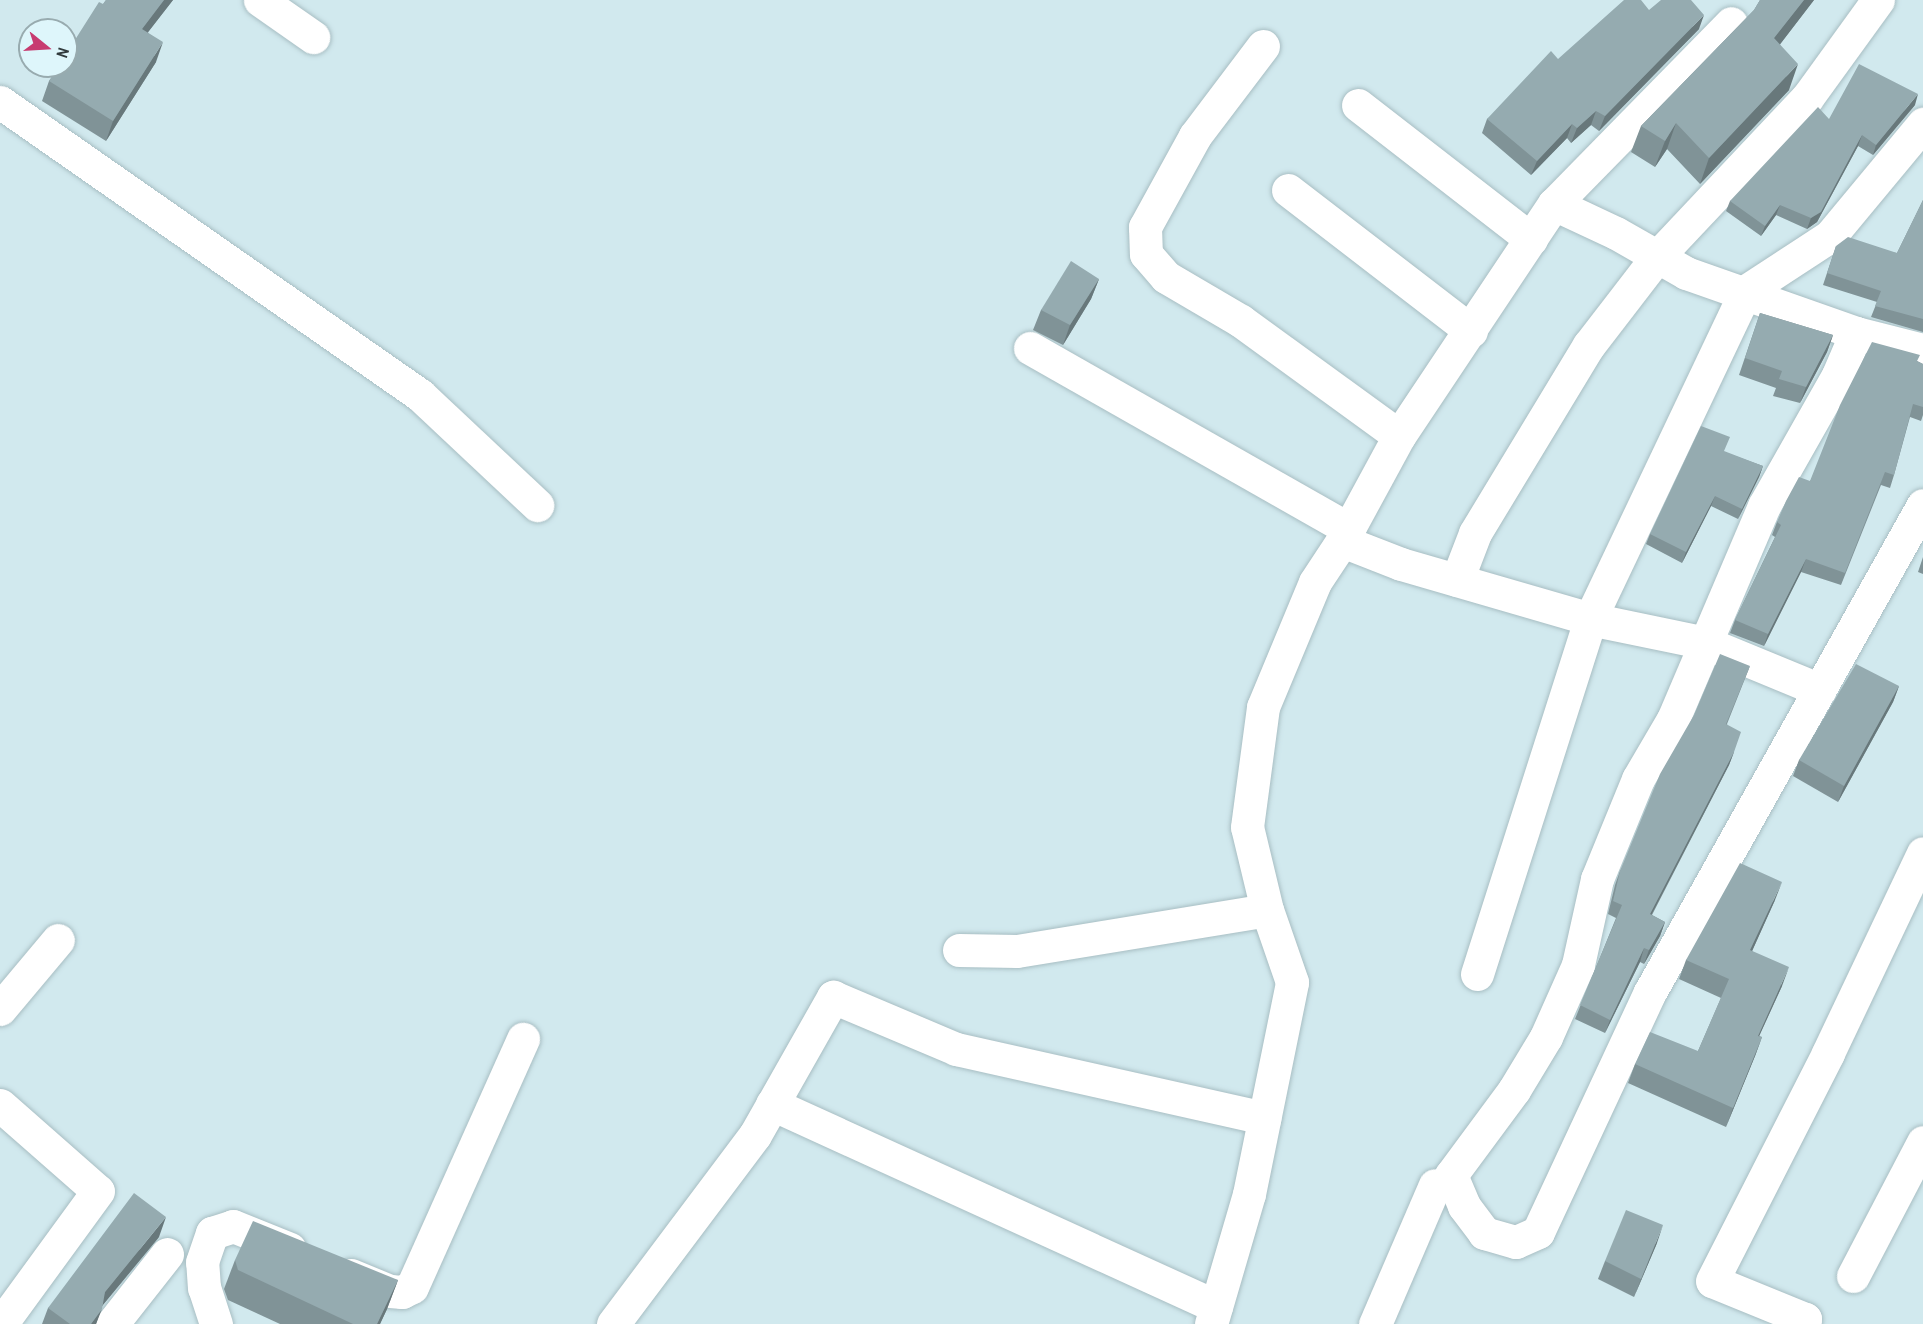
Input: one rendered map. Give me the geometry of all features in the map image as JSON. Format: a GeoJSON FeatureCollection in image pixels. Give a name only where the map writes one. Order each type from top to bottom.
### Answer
{"type":"FeatureCollection","features":[{"type":"Feature","properties":{"kind":"street"},"geometry":{"type":"LineString","coordinates":[[260,0],[313,37]]}},
{"type":"Feature","properties":{"kind":"street"},"geometry":{"type":"LineString","coordinates":[[1457,580],[1475,532],[1518,458],[1589,345],[1656,258],[1807,98],[1878,0]]}},
{"type":"Feature","properties":{"kind":"street"},"geometry":{"type":"LineString","coordinates":[[772,1104],[1214,1315],[1249,1194],[1292,982],[1267,910],[1247,827],[1263,707],[1315,582],[1346,535],[1399,436],[1554,204],[1731,22]]}},
{"type":"Feature","properties":{"kind":"street"},"geometry":{"type":"LineString","coordinates":[[1263,46],[1195,136],[1145,227],[1146,254],[1166,277],[1240,321],[1399,436]]}},
{"type":"Feature","properties":{"kind":"street"},"geometry":{"type":"LineString","coordinates":[[0,102],[420,395],[537,505]]}},
{"type":"Feature","properties":{"kind":"street"},"geometry":{"type":"LineString","coordinates":[[1358,105],[1531,239]]}},
{"type":"Feature","properties":{"kind":"street"},"geometry":{"type":"LineString","coordinates":[[1477,974],[1590,619],[1746,291],[1830,236],[1923,124]]}},
{"type":"Feature","properties":{"kind":"street"},"geometry":{"type":"LineString","coordinates":[[1288,190],[1471,331]]}},
{"type":"Feature","properties":{"kind":"street"},"geometry":{"type":"LineString","coordinates":[[1554,204],[1616,233],[1656,258],[1686,273],[1746,291],[1856,333],[1923,350]]}},
{"type":"Feature","properties":{"kind":"street"},"geometry":{"type":"LineString","coordinates":[[1856,333],[1838,375],[1764,506],[1673,719],[1638,779],[1597,879],[1578,965],[1546,1037],[1514,1090],[1451,1175],[1464,1206],[1484,1233],[1516,1242],[1538,1232],[1650,992],[1923,505]]}},
{"type":"Feature","properties":{"kind":"street"},"geometry":{"type":"LineString","coordinates":[[1030,348],[1346,535],[1457,580],[1590,619],[1706,643],[1820,690]]}},
{"type":"Feature","properties":{"kind":"street"},"geometry":{"type":"LineString","coordinates":[[1802,1324],[1804,1319],[1712,1281],[1828,1053],[1923,853]]}},
{"type":"Feature","properties":{"kind":"street"},"geometry":{"type":"LineString","coordinates":[[959,950],[1017,951],[1267,910]]}},
{"type":"Feature","properties":{"kind":"street"},"geometry":{"type":"LineString","coordinates":[[0,1009],[58,940]]}},
{"type":"Feature","properties":{"kind":"street"},"geometry":{"type":"LineString","coordinates":[[613,1324],[755,1135],[833,998],[956,1049],[1264,1118]]}},
{"type":"Feature","properties":{"kind":"street"},"geometry":{"type":"LineString","coordinates":[[216,1324],[204,1288],[202,1262],[212,1233],[233,1226],[390,1291],[402,1292],[412,1287],[523,1039]]}},
{"type":"Feature","properties":{"kind":"street"},"geometry":{"type":"LineString","coordinates":[[0,1105],[98,1191],[1,1324]]}},
{"type":"Feature","properties":{"kind":"street"},"geometry":{"type":"LineString","coordinates":[[1853,1276],[1923,1142]]}},
{"type":"Feature","properties":{"kind":"street"},"geometry":{"type":"LineString","coordinates":[[1375,1324],[1436,1185]]}},
{"type":"Feature","properties":{"kind":"street"},"geometry":{"type":"LineString","coordinates":[[112,1324],[167,1254]]}},
{"type":"Feature","properties":{"kind":"building"},"geometry":{"type":"Polygon","coordinates":[[[106,0],[164,0],[142,29],[163,42],[113,121],[49,81],[51,78],[78,78],[78,35],[99,2],[103,4],[106,0]]]}},
{"type":"Feature","properties":{"kind":"building"},"geometry":{"type":"Polygon","coordinates":[[[1624,0],[1641,0],[1649,10],[1661,0],[1691,0],[1704,15],[1605,116],[1596,111],[1577,128],[1572,124],[1537,161],[1487,119],[1551,51],[1558,59],[1624,0]]]}},
{"type":"Feature","properties":{"kind":"building"},"geometry":{"type":"Polygon","coordinates":[[[1760,0],[1804,0],[1774,38],[1798,64],[1709,158],[1676,123],[1665,141],[1641,126],[1754,10],[1760,0]]]}},
{"type":"Feature","properties":{"kind":"building"},"geometry":{"type":"Polygon","coordinates":[[[1859,64],[1918,94],[1876,145],[1862,135],[1821,212],[1811,218],[1780,205],[1765,226],[1730,201],[1818,107],[1829,119],[1859,64]]]}},
{"type":"Feature","properties":{"kind":"building"},"geometry":{"type":"Polygon","coordinates":[[[1923,200],[1923,319],[1875,306],[1881,291],[1827,273],[1836,246],[1848,237],[1897,253],[1923,200]]]}},
{"type":"Feature","properties":{"kind":"building"},"geometry":{"type":"Polygon","coordinates":[[[1071,261],[1099,279],[1070,325],[1041,310],[1071,261]]]}},
{"type":"Feature","properties":{"kind":"building"},"geometry":{"type":"Polygon","coordinates":[[[1760,313],[1833,335],[1806,387],[1779,379],[1782,371],[1745,358],[1760,313]]]}},
{"type":"Feature","properties":{"kind":"building"},"geometry":{"type":"Polygon","coordinates":[[[1872,342],[1920,355],[1917,361],[1923,364],[1923,407],[1913,404],[1894,475],[1885,472],[1845,573],[1806,559],[1768,634],[1735,620],[1781,525],[1777,522],[1786,501],[1799,477],[1810,481],[1840,405],[1872,342]]]}},
{"type":"Feature","properties":{"kind":"building"},"geometry":{"type":"Polygon","coordinates":[[[1701,426],[1730,437],[1724,451],[1763,466],[1742,509],[1715,496],[1686,552],[1650,534],[1701,426]]]}},
{"type":"Feature","properties":{"kind":"building"},"geometry":{"type":"Polygon","coordinates":[[[1720,654],[1750,666],[1726,724],[1741,732],[1734,752],[1650,914],[1665,922],[1649,950],[1644,948],[1610,1020],[1580,1005],[1622,905],[1613,901],[1620,871],[1660,774],[1694,715],[1720,654]]]}},
{"type":"Feature","properties":{"kind":"building"},"geometry":{"type":"Polygon","coordinates":[[[1856,664],[1899,686],[1844,786],[1799,760],[1856,664]]]}},
{"type":"Feature","properties":{"kind":"building"},"geometry":{"type":"Polygon","coordinates":[[[1740,863],[1782,882],[1750,950],[1789,967],[1758,1036],[1762,1037],[1733,1108],[1635,1064],[1650,1032],[1698,1051],[1729,979],[1686,960],[1740,863]]]}},
{"type":"Feature","properties":{"kind":"building"},"geometry":{"type":"Polygon","coordinates":[[[134,1193],[166,1217],[105,1292],[102,1309],[91,1324],[70,1324],[48,1308],[134,1193]]]}},
{"type":"Feature","properties":{"kind":"building"},"geometry":{"type":"Polygon","coordinates":[[[1626,1210],[1663,1225],[1641,1279],[1605,1261],[1626,1210]]]}},
{"type":"Feature","properties":{"kind":"building"},"geometry":{"type":"Polygon","coordinates":[[[253,1221],[398,1280],[377,1324],[353,1324],[238,1270],[235,1260],[253,1221]]]}}]}
